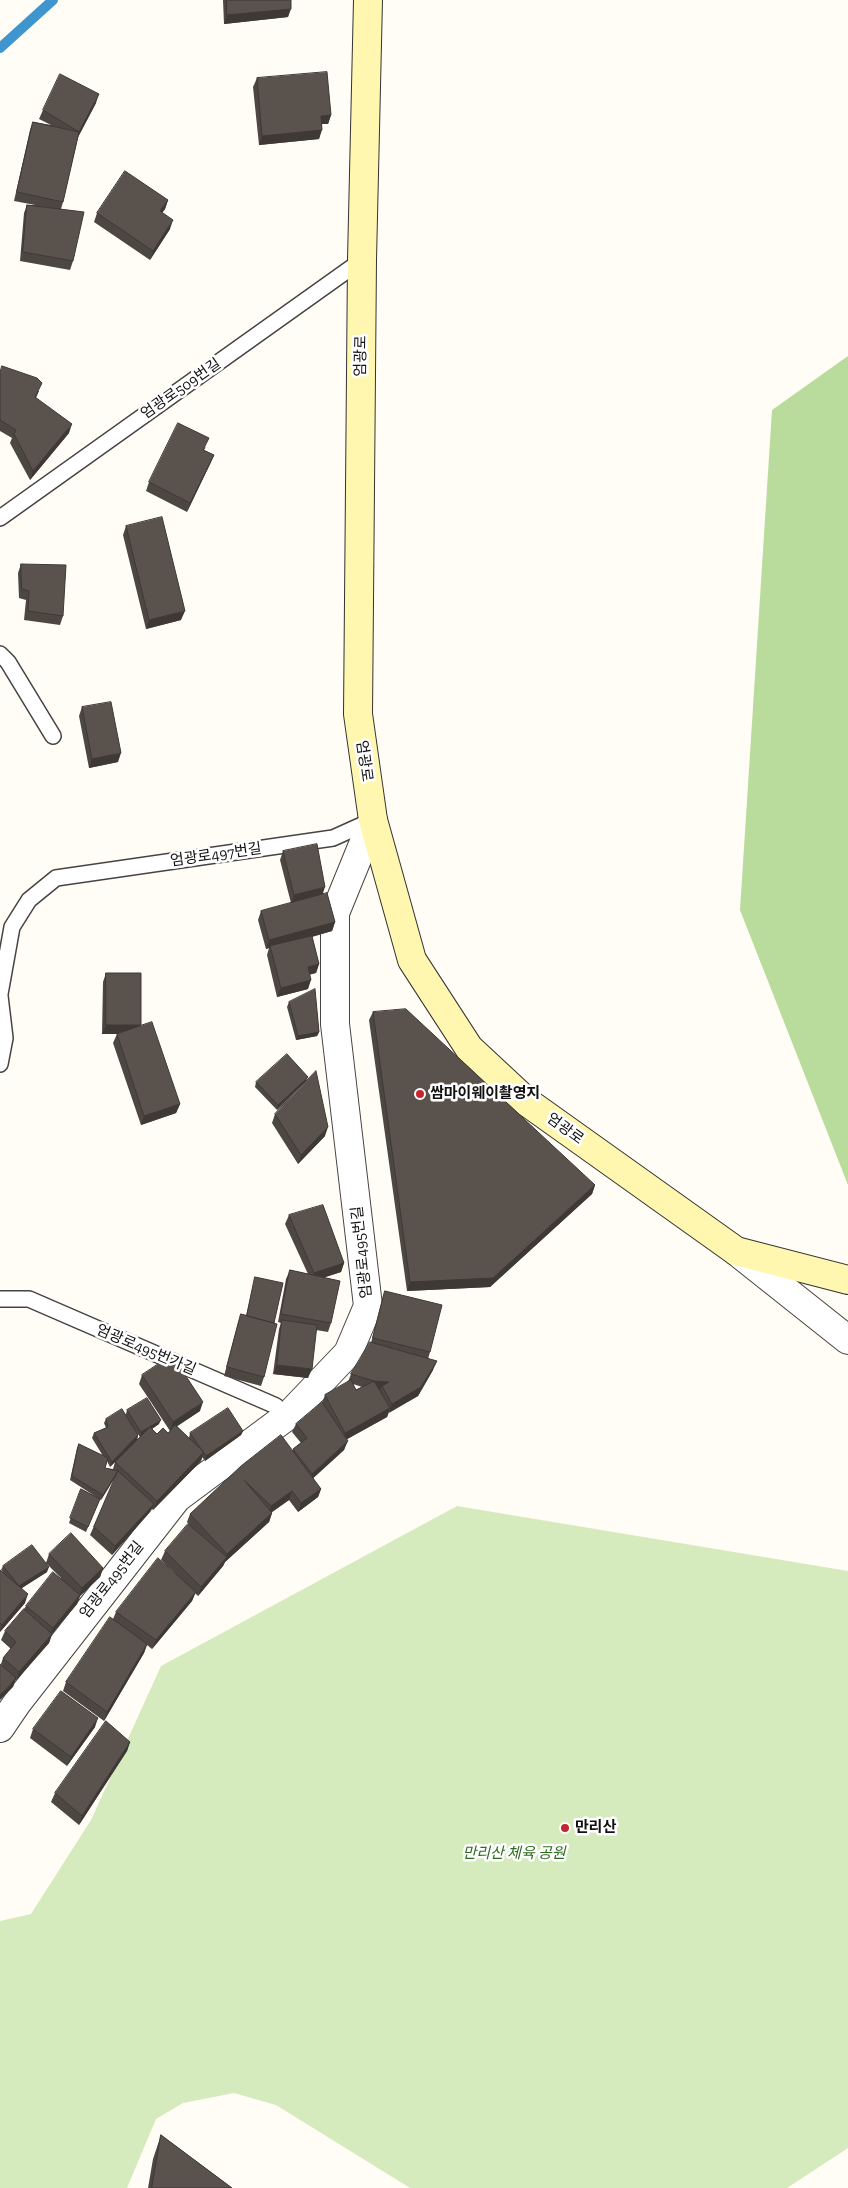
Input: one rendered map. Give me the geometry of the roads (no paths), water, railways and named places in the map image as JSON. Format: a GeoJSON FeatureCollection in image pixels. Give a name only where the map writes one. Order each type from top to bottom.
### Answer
{"type":"FeatureCollection","features":[{"type":"Feature","properties":{"kind":"main road","name":"엄광로"},"geometry":{"type":"LineString","coordinates":[[368,0],[362,260],[358,714],[373,820],[412,960],[469,1048],[527,1102],[736,1252],[848,1280]]}},
{"type":"Feature","properties":{"kind":"street","name":"엄광로495번길"},"geometry":{"type":"LineString","coordinates":[[0,1728],[17,1703],[177,1498],[290,1414],[348,1354],[368,1306],[335,1024],[335,913],[373,820]]}},
{"type":"Feature","properties":{"kind":"street"},"geometry":{"type":"LineString","coordinates":[[736,1252],[848,1340]]}},
{"type":"Feature","properties":{"kind":"lane","name":"엄광로509번길"},"geometry":{"type":"LineString","coordinates":[[0,518],[362,260]]}},
{"type":"Feature","properties":{"kind":"lane"},"geometry":{"type":"LineString","coordinates":[[0,654],[8,662],[53,736]]}},
{"type":"Feature","properties":{"kind":"lane","name":"엄광로497번길"},"geometry":{"type":"LineString","coordinates":[[0,995],[12,927],[29,900],[56,878],[333,838],[373,820]]}},
{"type":"Feature","properties":{"kind":"lane"},"geometry":{"type":"LineString","coordinates":[[0,995],[5,1038],[0,1064]]}},
{"type":"Feature","properties":{"kind":"lane","name":"엄광로495번가길"},"geometry":{"type":"LineString","coordinates":[[0,1299],[29,1299],[276,1406],[282,1421]]}},
{"type":"Feature","properties":{"kind":"waterway"},"geometry":{"type":"LineString","coordinates":[[0,48],[53,0]]}},
{"type":"Feature","properties":{"kind":"place","name":"쌈마이웨이촬영지"},"geometry":{"type":"Point","coordinates":[420,1094]}},
{"type":"Feature","properties":{"kind":"place","name":"만리산"},"geometry":{"type":"Point","coordinates":[565,1828]}},
{"type":"Feature","properties":{"kind":"park label","name":"만리산 체육 공원"},"geometry":{"type":"Point","coordinates":[514,1854]}}]}
